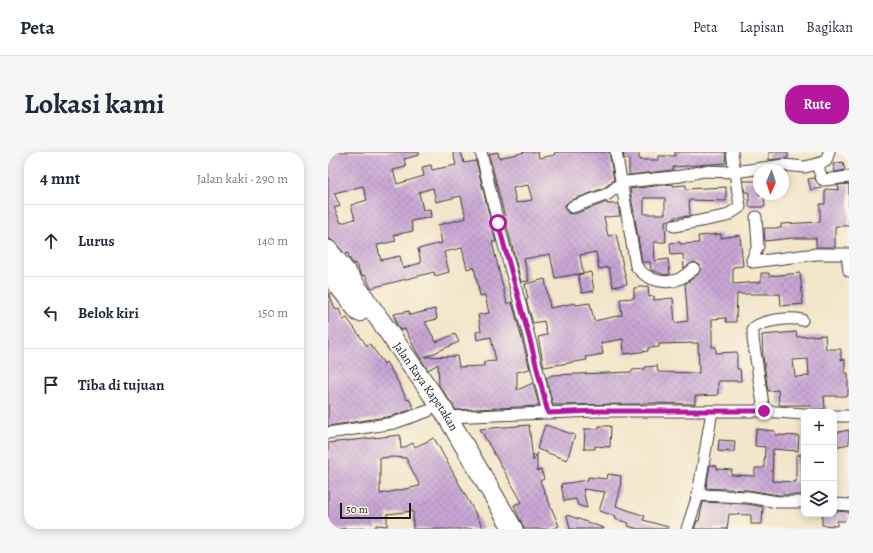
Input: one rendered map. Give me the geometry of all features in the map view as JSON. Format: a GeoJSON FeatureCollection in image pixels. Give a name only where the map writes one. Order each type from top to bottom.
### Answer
{"type":"FeatureCollection","features":[{"type":"Feature","properties":{"kind":"highway","name":"Jalan Raya Kapetakan"},"geometry":{"type":"LineString","coordinates":[[328,250],[334,275],[389,352],[502,529]]}},
{"type":"Feature","properties":{"kind":"highway","name":"Jalan Raya Kapetakan"},"geometry":{"type":"LineString","coordinates":[[334,275],[448,418],[513,529]]}},
{"type":"Feature","properties":{"kind":"street"},"geometry":{"type":"LineString","coordinates":[[481,152],[548,413]]}},
{"type":"Feature","properties":{"kind":"street"},"geometry":{"type":"LineString","coordinates":[[616,152],[636,266],[640,272],[651,279],[665,282],[684,276],[694,269]]}},
{"type":"Feature","properties":{"kind":"street"},"geometry":{"type":"LineString","coordinates":[[674,226],[726,216],[740,207],[741,202],[732,152]]}},
{"type":"Feature","properties":{"kind":"street"},"geometry":{"type":"LineString","coordinates":[[572,207],[608,194],[622,183],[681,176],[704,171],[735,172],[783,164],[805,167],[826,161],[829,152]]}},
{"type":"Feature","properties":{"kind":"street"},"geometry":{"type":"LineString","coordinates":[[818,164],[822,180],[849,177]]}},
{"type":"Feature","properties":{"kind":"street"},"geometry":{"type":"LineString","coordinates":[[756,217],[758,246],[752,260],[754,262],[816,254],[848,254],[849,272]]}},
{"type":"Feature","properties":{"kind":"street"},"geometry":{"type":"LineString","coordinates":[[764,411],[753,339],[753,329],[758,325],[788,318],[802,320]]}},
{"type":"Feature","properties":{"kind":"street"},"geometry":{"type":"LineString","coordinates":[[328,433],[394,423],[428,411]]}},
{"type":"Feature","properties":{"kind":"street"},"geometry":{"type":"LineString","coordinates":[[448,418],[596,411],[764,411],[801,414]]}},
{"type":"Feature","properties":{"kind":"street"},"geometry":{"type":"LineString","coordinates":[[687,529],[698,495],[712,411]]}},
{"type":"Feature","properties":{"kind":"street"},"geometry":{"type":"LineString","coordinates":[[837,416],[849,416]]}},
{"type":"Feature","properties":{"kind":"street"},"geometry":{"type":"LineString","coordinates":[[698,495],[748,497],[778,502],[801,502]]}},
{"type":"Feature","properties":{"kind":"street"},"geometry":{"type":"LineString","coordinates":[[837,504],[849,505]]}},
{"type":"Feature","properties":{"kind":"building"},"geometry":{"type":"Polygon","coordinates":[[[328,152],[419,152],[419,155],[404,159],[406,167],[393,170],[397,184],[424,176],[422,167],[431,165],[432,170],[456,165],[453,152],[461,152],[464,163],[476,161],[496,242],[492,242],[507,304],[512,302],[530,369],[517,372],[517,390],[533,383],[539,406],[456,410],[439,385],[438,364],[428,370],[417,353],[405,329],[400,330],[397,325],[394,314],[409,311],[410,315],[435,309],[437,319],[425,322],[436,342],[455,334],[459,342],[425,357],[457,356],[459,367],[484,366],[484,362],[496,361],[491,337],[477,340],[476,332],[481,331],[478,315],[489,313],[485,295],[480,296],[474,267],[467,269],[462,248],[444,252],[449,272],[435,276],[434,272],[371,288],[365,275],[362,276],[355,263],[354,264],[349,258],[348,253],[345,254],[332,240],[328,239],[328,152]],[[363,186],[334,193],[340,206],[334,208],[341,223],[355,219],[351,205],[367,200],[363,186]],[[433,188],[419,192],[423,210],[430,209],[431,217],[411,221],[413,231],[394,235],[396,241],[377,245],[381,260],[400,256],[403,268],[421,263],[418,249],[442,243],[438,225],[466,218],[461,196],[436,202],[433,188]]]}},
{"type":"Feature","properties":{"kind":"building"},"geometry":{"type":"Polygon","coordinates":[[[498,152],[499,158],[526,152],[538,152],[539,158],[555,155],[554,153],[560,152],[609,152],[614,180],[604,188],[569,201],[565,205],[565,209],[568,213],[574,214],[607,202],[607,204],[618,204],[620,216],[604,217],[608,236],[616,234],[627,284],[613,287],[609,267],[599,269],[596,252],[580,255],[583,273],[555,278],[550,254],[524,259],[529,281],[521,282],[489,154],[498,152]],[[528,185],[513,188],[516,203],[532,200],[528,185]]]}},
{"type":"Feature","properties":{"kind":"building"},"geometry":{"type":"Polygon","coordinates":[[[623,152],[639,152],[639,160],[659,160],[659,156],[675,156],[675,152],[725,152],[726,163],[673,167],[673,170],[629,175],[629,159],[624,159],[623,152]]]}},
{"type":"Feature","properties":{"kind":"building"},"geometry":{"type":"Polygon","coordinates":[[[769,152],[788,152],[788,158],[769,160],[769,152]]]}},
{"type":"Feature","properties":{"kind":"building"},"geometry":{"type":"Polygon","coordinates":[[[843,162],[845,170],[835,172],[833,164],[843,162]]]}},
{"type":"Feature","properties":{"kind":"building"},"geometry":{"type":"Polygon","coordinates":[[[814,178],[822,188],[811,190],[808,179],[814,178]]]}},
{"type":"Feature","properties":{"kind":"building"},"geometry":{"type":"Polygon","coordinates":[[[743,181],[753,181],[753,200],[764,200],[765,207],[749,207],[749,192],[745,192],[743,181]]]}},
{"type":"Feature","properties":{"kind":"building"},"geometry":{"type":"Polygon","coordinates":[[[673,184],[673,186],[686,185],[686,189],[726,187],[726,201],[689,200],[690,216],[675,217],[675,219],[665,221],[666,242],[654,242],[655,261],[668,259],[670,274],[665,275],[651,270],[650,262],[642,262],[630,189],[673,184]],[[644,198],[644,214],[665,214],[665,198],[644,198]]]}},
{"type":"Feature","properties":{"kind":"building"},"geometry":{"type":"Polygon","coordinates":[[[849,184],[849,226],[835,226],[835,247],[816,247],[816,238],[792,238],[765,241],[764,228],[781,228],[781,224],[820,222],[820,204],[825,204],[825,189],[839,190],[838,185],[849,184]]]}},
{"type":"Feature","properties":{"kind":"building"},"geometry":{"type":"Polygon","coordinates":[[[721,234],[721,238],[740,235],[743,266],[733,267],[733,284],[761,282],[761,273],[769,273],[769,276],[800,273],[803,304],[781,306],[780,294],[737,294],[736,322],[726,322],[726,318],[712,319],[712,347],[716,347],[716,353],[737,352],[737,369],[740,369],[741,381],[718,381],[718,395],[695,396],[695,404],[643,403],[553,405],[546,378],[552,375],[632,372],[632,370],[657,366],[658,372],[699,373],[698,343],[659,344],[659,347],[648,348],[648,351],[624,354],[623,339],[601,343],[603,354],[586,357],[587,360],[544,367],[538,337],[547,335],[544,321],[533,323],[526,300],[528,299],[525,284],[545,279],[550,308],[575,303],[576,305],[590,303],[594,321],[622,315],[620,299],[634,298],[634,288],[648,286],[649,297],[654,296],[654,300],[673,298],[675,323],[688,321],[685,284],[698,275],[701,269],[700,265],[694,262],[684,268],[683,254],[671,255],[670,243],[699,243],[698,236],[721,234]]]}},
{"type":"Feature","properties":{"kind":"building"},"geometry":{"type":"Polygon","coordinates":[[[591,272],[594,291],[582,293],[578,275],[591,272]]]}},
{"type":"Feature","properties":{"kind":"building"},"geometry":{"type":"Polygon","coordinates":[[[328,292],[336,310],[339,309],[343,320],[347,318],[367,346],[370,344],[384,364],[386,362],[407,400],[409,399],[414,409],[392,416],[328,426],[328,292]]]}},
{"type":"Feature","properties":{"kind":"building"},"geometry":{"type":"Polygon","coordinates":[[[796,332],[797,337],[825,335],[826,349],[841,349],[841,360],[845,359],[845,373],[848,373],[848,396],[824,396],[825,409],[811,409],[810,405],[779,405],[778,390],[768,391],[763,356],[762,335],[796,332]],[[808,359],[793,360],[795,377],[809,376],[808,359]]]}},
{"type":"Feature","properties":{"kind":"building"},"geometry":{"type":"Polygon","coordinates":[[[529,425],[533,461],[537,453],[537,471],[541,470],[544,479],[540,481],[559,526],[552,529],[524,529],[514,505],[522,502],[480,429],[529,425]]]}},
{"type":"Feature","properties":{"kind":"building"},"geometry":{"type":"Polygon","coordinates":[[[545,425],[575,435],[567,460],[537,449],[545,425]]]}},
{"type":"Feature","properties":{"kind":"building"},"geometry":{"type":"Polygon","coordinates":[[[599,426],[611,426],[610,447],[595,446],[595,449],[584,449],[585,429],[599,429],[599,426]]]}},
{"type":"Feature","properties":{"kind":"building"},"geometry":{"type":"Polygon","coordinates":[[[756,429],[775,431],[775,435],[799,436],[798,451],[773,449],[772,481],[796,482],[796,455],[801,455],[801,495],[779,495],[748,490],[706,488],[710,465],[717,466],[717,469],[732,470],[731,475],[755,476],[755,468],[764,468],[765,447],[755,446],[756,429]]]}},
{"type":"Feature","properties":{"kind":"building"},"geometry":{"type":"Polygon","coordinates":[[[849,430],[849,444],[837,446],[837,432],[849,430]]]}},
{"type":"Feature","properties":{"kind":"building"},"geometry":{"type":"Polygon","coordinates":[[[400,435],[401,449],[413,443],[415,447],[434,438],[484,529],[413,529],[413,511],[387,514],[387,526],[376,525],[376,528],[328,529],[328,443],[400,435]],[[380,458],[380,494],[420,486],[406,458],[380,458]]]}},
{"type":"Feature","properties":{"kind":"building"},"geometry":{"type":"Polygon","coordinates":[[[719,440],[735,441],[734,452],[718,451],[719,440]]]}},
{"type":"Feature","properties":{"kind":"building"},"geometry":{"type":"Polygon","coordinates":[[[608,474],[621,476],[620,490],[616,506],[645,516],[643,520],[668,527],[668,529],[638,529],[628,526],[629,523],[615,519],[616,516],[599,511],[605,492],[583,489],[587,508],[578,505],[576,499],[564,501],[561,484],[588,480],[588,477],[607,479],[608,474]]]}},
{"type":"Feature","properties":{"kind":"building"},"geometry":{"type":"Polygon","coordinates":[[[703,502],[747,504],[763,507],[762,524],[751,524],[751,515],[729,514],[727,529],[694,529],[697,521],[699,521],[703,502]]]}},
{"type":"Feature","properties":{"kind":"building"},"geometry":{"type":"Polygon","coordinates":[[[837,511],[849,512],[849,521],[837,521],[837,526],[822,525],[822,517],[837,517],[837,511]]]}},
{"type":"Feature","properties":{"kind":"building"},"geometry":{"type":"Polygon","coordinates":[[[567,515],[604,528],[604,529],[570,529],[567,515]]]}},
{"type":"Feature","properties":{"kind":"route"},"geometry":{"type":"LineString","coordinates":[[498,223],[548,413],[596,411],[764,411]]}}]}
